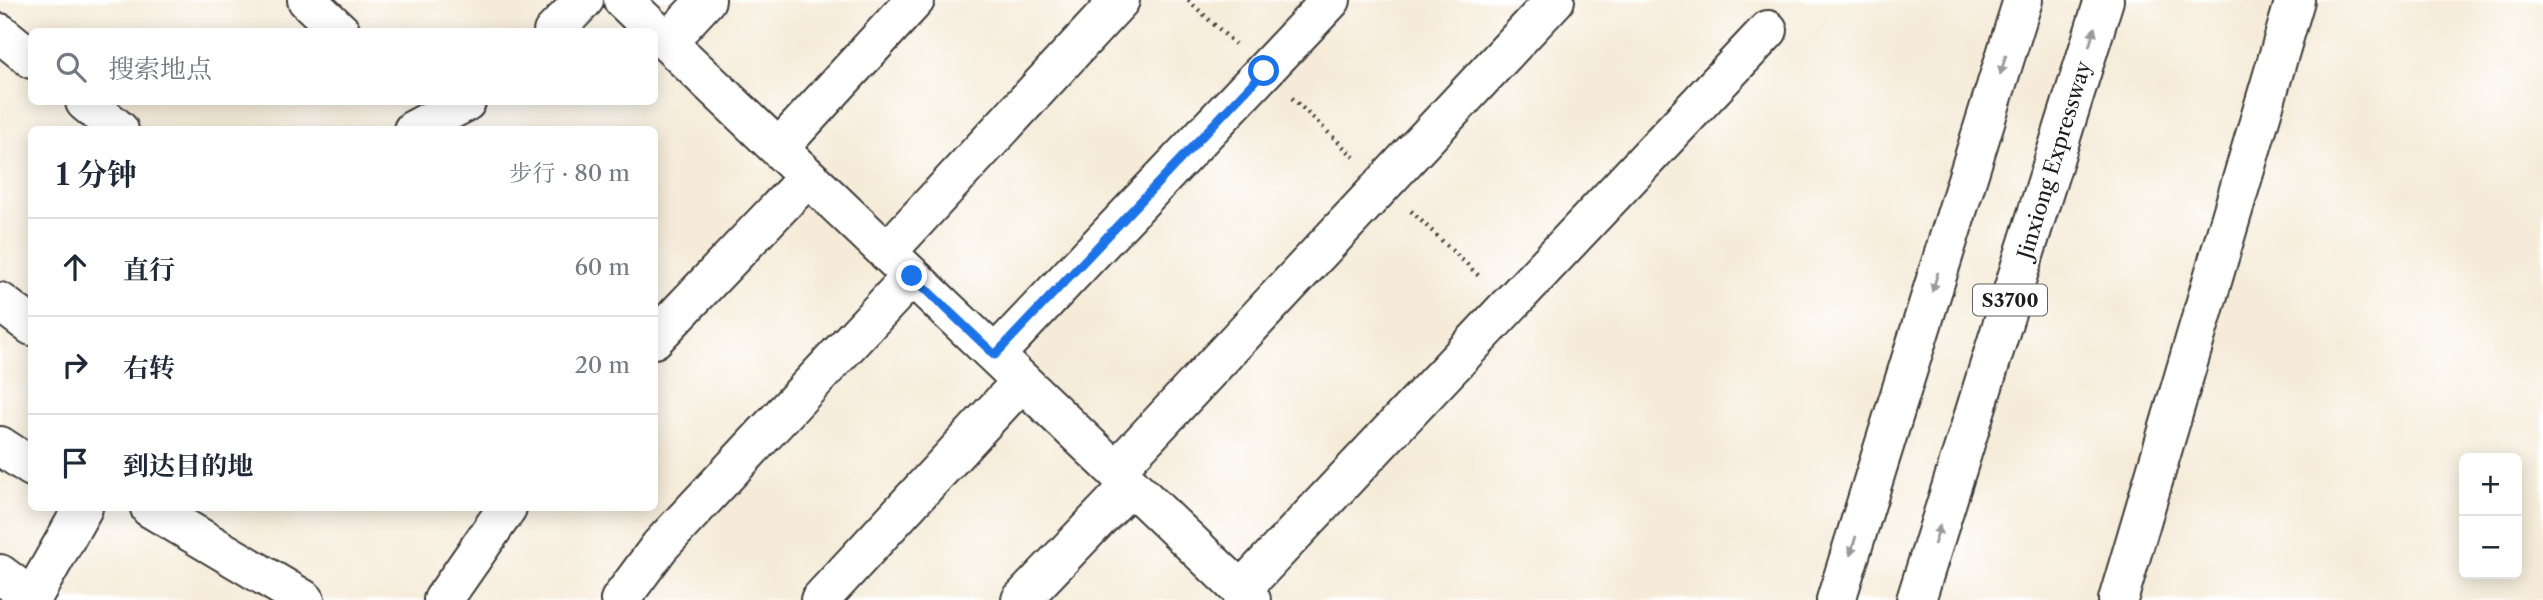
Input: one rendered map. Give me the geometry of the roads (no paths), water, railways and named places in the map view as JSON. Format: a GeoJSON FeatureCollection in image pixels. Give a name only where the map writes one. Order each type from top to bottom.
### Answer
{"type":"FeatureCollection","features":[{"type":"Feature","properties":{"kind":"main road"},"geometry":{"type":"LineString","coordinates":[[307,0],[337,28]]}},
{"type":"Feature","properties":{"kind":"main road"},"geometry":{"type":"LineString","coordinates":[[557,28],[584,0]]}},
{"type":"Feature","properties":{"kind":"main road"},"geometry":{"type":"LineString","coordinates":[[623,0],[652,28]]}},
{"type":"Feature","properties":{"kind":"main road"},"geometry":{"type":"LineString","coordinates":[[667,42],[706,0]]}},
{"type":"Feature","properties":{"kind":"main road"},"geometry":{"type":"LineString","coordinates":[[779,148],[915,0]]}},
{"type":"Feature","properties":{"kind":"main road"},"geometry":{"type":"LineString","coordinates":[[620,600],[660,546],[900,264],[1119,0]]}},
{"type":"Feature","properties":{"kind":"main road"},"geometry":{"type":"LineString","coordinates":[[995,355],[1331,0]]}},
{"type":"Feature","properties":{"kind":"main road"},"geometry":{"type":"LineString","coordinates":[[1021,600],[1123,478],[1383,184],[1555,0]]}},
{"type":"Feature","properties":{"kind":"main road"},"geometry":{"type":"LineString","coordinates":[[1836,600],[2023,0]]}},
{"type":"Feature","properties":{"kind":"main road","name":"Jinxiong Expressway"},"geometry":{"type":"LineString","coordinates":[[1916,600],[2104,0]]}},
{"type":"Feature","properties":{"kind":"main road"},"geometry":{"type":"LineString","coordinates":[[2118,600],[2295,0]]}},
{"type":"Feature","properties":{"kind":"main road"},"geometry":{"type":"LineString","coordinates":[[658,33],[1246,595],[1510,305],[1768,30]]}},
{"type":"Feature","properties":{"kind":"main road"},"geometry":{"type":"LineString","coordinates":[[1,34],[28,56]]}},
{"type":"Feature","properties":{"kind":"main road"},"geometry":{"type":"LineString","coordinates":[[89,105],[114,126]]}},
{"type":"Feature","properties":{"kind":"main road"},"geometry":{"type":"LineString","coordinates":[[658,335],[808,177]]}},
{"type":"Feature","properties":{"kind":"main road"},"geometry":{"type":"LineString","coordinates":[[0,302],[28,323]]}},
{"type":"Feature","properties":{"kind":"main road"},"geometry":{"type":"LineString","coordinates":[[820,600],[1022,381]]}},
{"type":"Feature","properties":{"kind":"main road"},"geometry":{"type":"LineString","coordinates":[[0,446],[28,464]]}},
{"type":"Feature","properties":{"kind":"main road"},"geometry":{"type":"LineString","coordinates":[[0,574],[32,599],[81,511]]}},
{"type":"Feature","properties":{"kind":"main road"},"geometry":{"type":"LineString","coordinates":[[154,511],[266,590],[305,600]]}},
{"type":"Feature","properties":{"kind":"main road"},"geometry":{"type":"LineString","coordinates":[[443,600],[505,511]]}}]}
